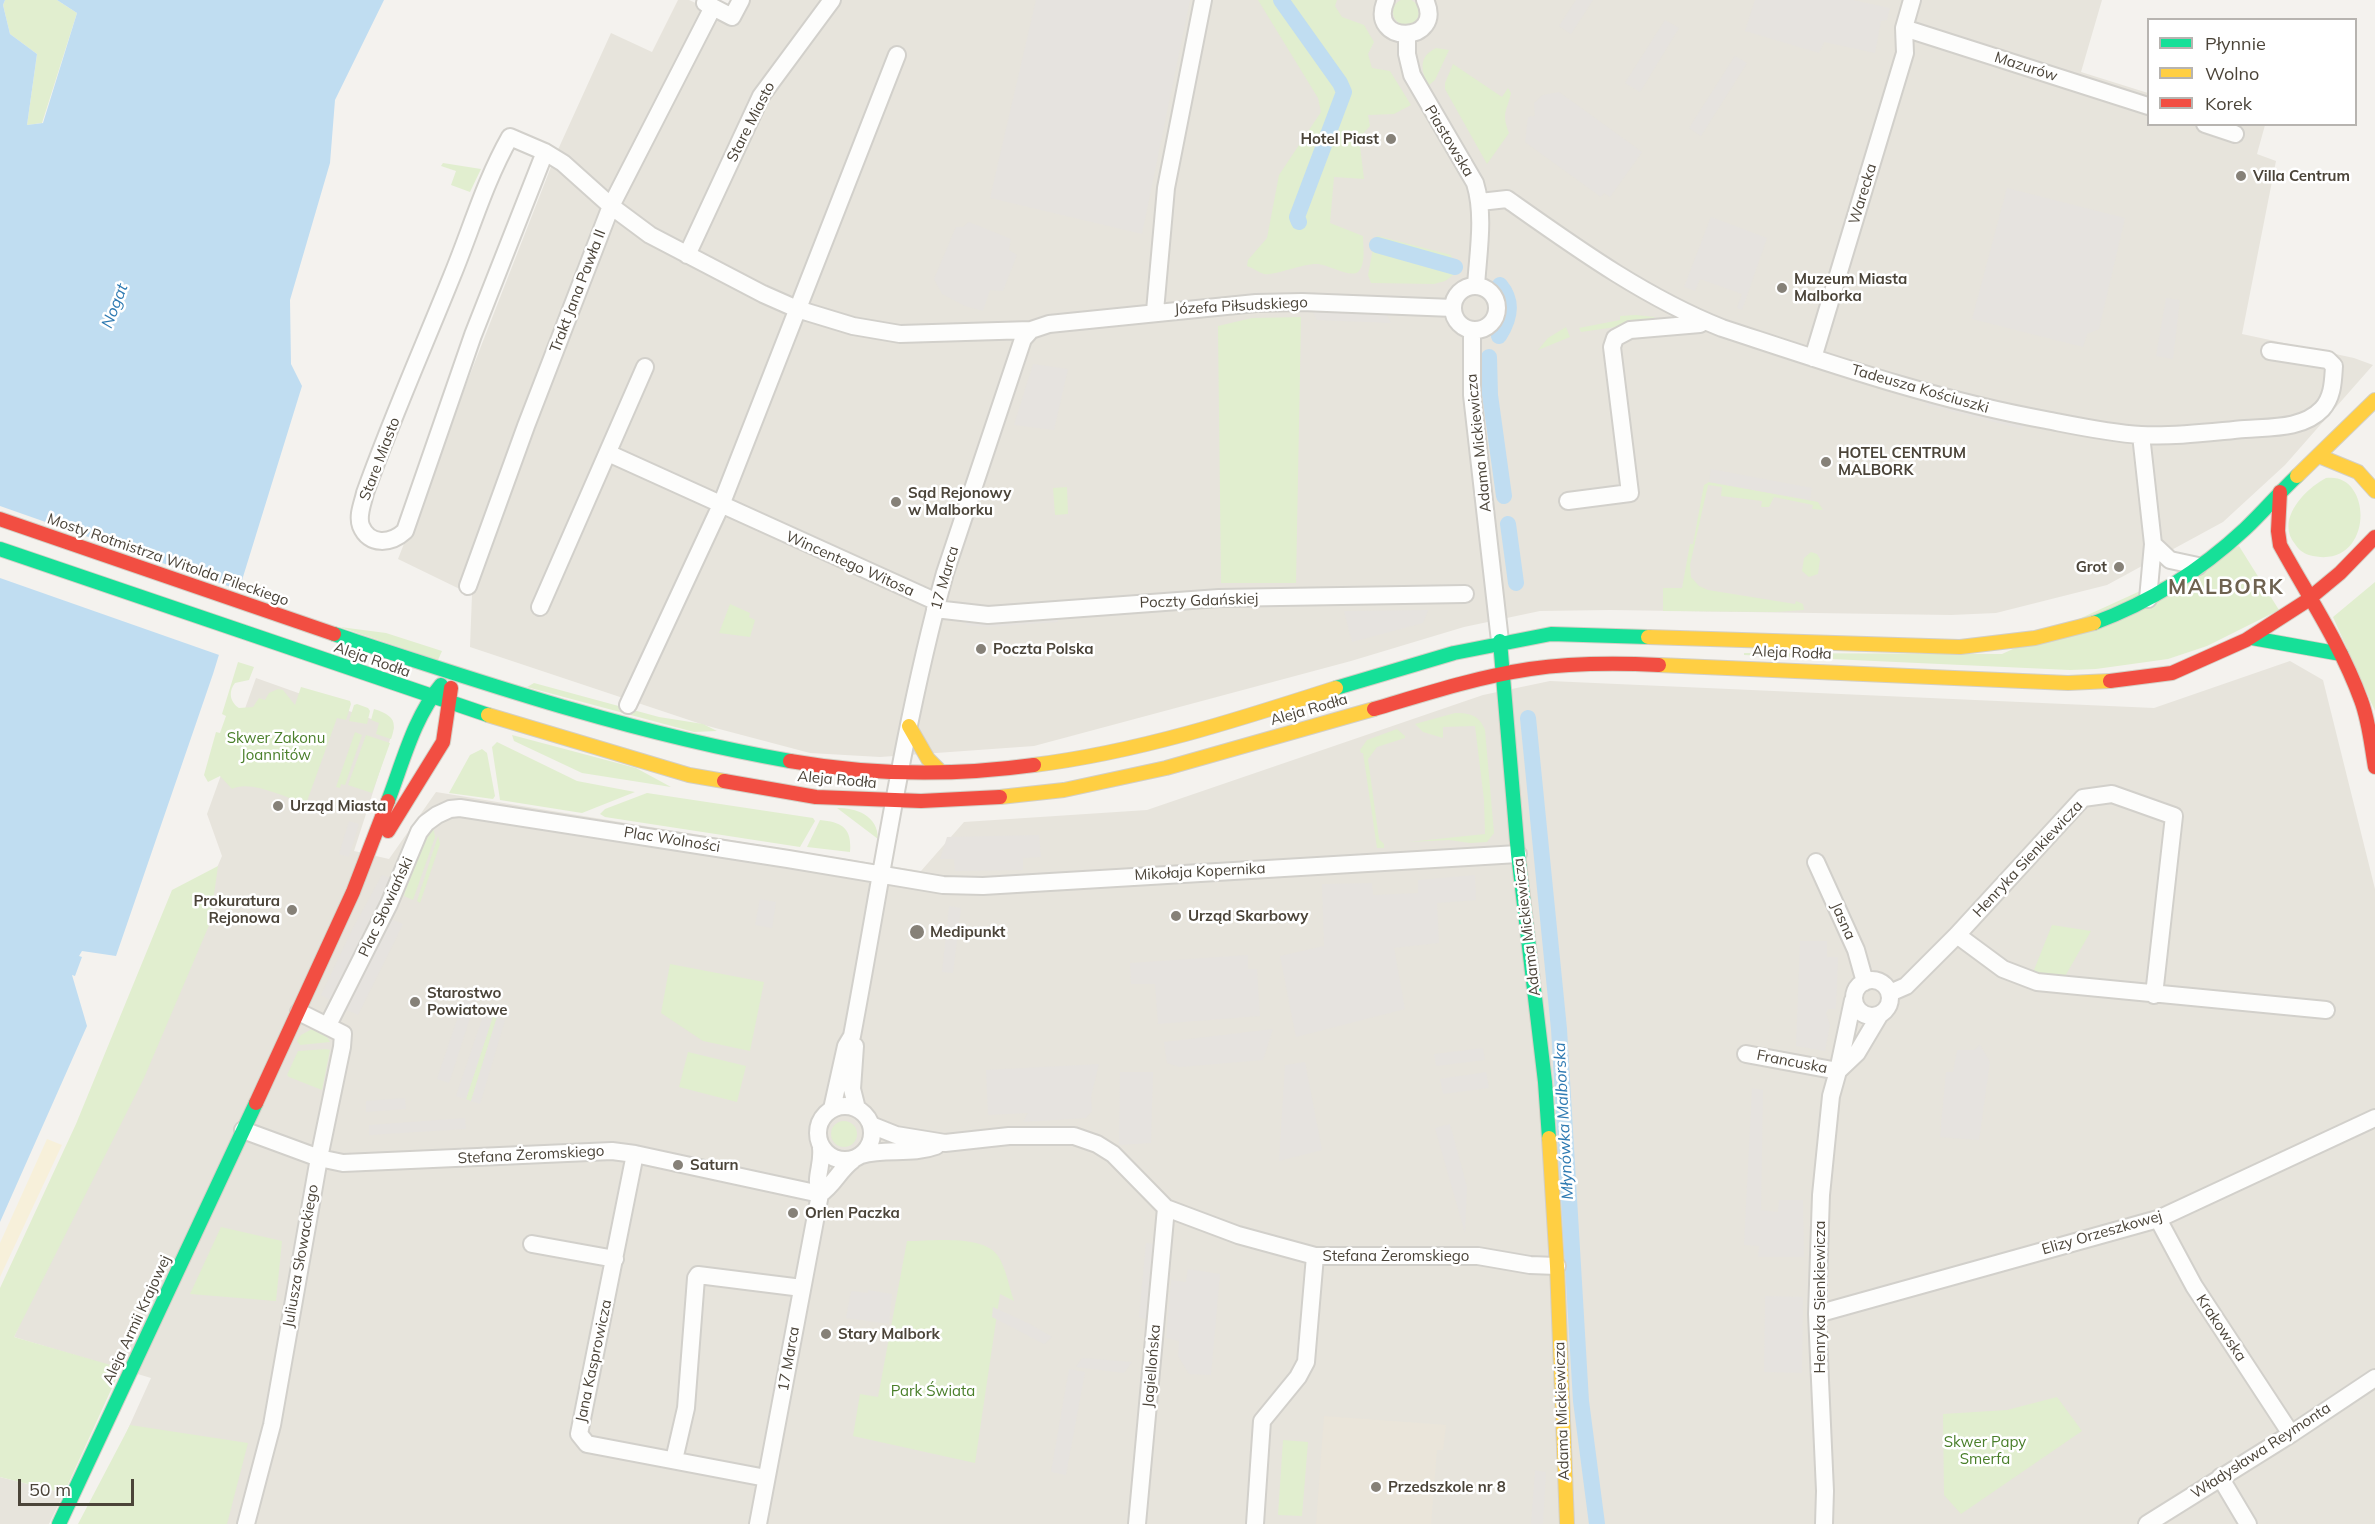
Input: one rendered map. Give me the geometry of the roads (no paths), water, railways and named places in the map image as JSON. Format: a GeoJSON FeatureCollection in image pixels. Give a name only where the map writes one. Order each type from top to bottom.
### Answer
{"type":"FeatureCollection","features":[{"type":"Feature","properties":{"kind":"main road","name":"Aleja Rodła"},"geometry":{"type":"LineString","coordinates":[[326,632],[647,731],[715,749],[834,769],[941,772],[1004,769],[1077,758],[1169,739],[1451,653],[1500,641],[1567,633],[1960,647],[2000,644],[2066,632],[2107,618],[2148,599],[2168,588],[2198,566],[2237,536],[2375,400]]}},
{"type":"Feature","properties":{"kind":"main road"},"geometry":{"type":"LineString","coordinates":[[2319,456],[2359,471],[2369,480],[2375,491]]}},
{"type":"Feature","properties":{"kind":"main road"},"geometry":{"type":"LineString","coordinates":[[2280,492],[2278,531],[2280,545],[2341,654],[2361,699],[2375,767]]}},
{"type":"Feature","properties":{"kind":"main road","name":"Mosty Rotmistrza Witolda Pileckiego"},"geometry":{"type":"LineString","coordinates":[[0,519],[326,632]]}},
{"type":"Feature","properties":{"kind":"main road","name":"Aleja Rodła"},"geometry":{"type":"LineString","coordinates":[[0,549],[451,704],[689,776],[816,797],[921,801],[1026,795],[1101,783],[1166,768],[1449,687],[1503,674],[1554,667],[1613,663],[2097,682],[2125,681],[2166,674],[2208,659],[2252,638],[2311,600],[2375,537]]}},
{"type":"Feature","properties":{"kind":"main road"},"geometry":{"type":"LineString","coordinates":[[2252,638],[2341,654]]}},
{"type":"Feature","properties":{"kind":"main road","name":"Adama Mickiewicza"},"geometry":{"type":"LineString","coordinates":[[1500,641],[1518,854],[1545,1082],[1557,1266],[1567,1524]]}},
{"type":"Feature","properties":{"kind":"main road"},"geometry":{"type":"LineString","coordinates":[[243,1130],[353,892],[414,732],[431,697],[452,672]]}},
{"type":"Feature","properties":{"kind":"main road"},"geometry":{"type":"LineString","coordinates":[[353,892],[443,742],[451,704],[452,672]]}},
{"type":"Feature","properties":{"kind":"main road"},"geometry":{"type":"LineString","coordinates":[[909,726],[928,759],[941,772]]}},
{"type":"Feature","properties":{"kind":"main road","name":"Aleja Armii Krajowej"},"geometry":{"type":"LineString","coordinates":[[60,1524],[243,1130]]}},
{"type":"Feature","properties":{"kind":"street","name":"Trakt Jana Pawła II"},"geometry":{"type":"LineString","coordinates":[[468,586],[526,426],[611,206],[709,5],[732,17],[741,0]]}},
{"type":"Feature","properties":{"kind":"street","name":"Stare Miasto"},"geometry":{"type":"LineString","coordinates":[[687,255],[761,96],[832,0]]}},
{"type":"Feature","properties":{"kind":"street"},"geometry":{"type":"LineString","coordinates":[[1155,311],[1166,188],[1203,0]]}},
{"type":"Feature","properties":{"kind":"street"},"geometry":{"type":"LineString","coordinates":[[1386,0],[1384,21],[1393,31],[1407,35],[1419,31],[1427,21],[1429,9],[1425,0]]}},
{"type":"Feature","properties":{"kind":"street","name":"Warecka"},"geometry":{"type":"LineString","coordinates":[[1813,358],[1905,52],[1904,28],[1912,0]]}},
{"type":"Feature","properties":{"kind":"street","name":"Mazurów"},"geometry":{"type":"LineString","coordinates":[[1904,28],[2147,106]]}},
{"type":"Feature","properties":{"kind":"street","name":"Piastowska"},"geometry":{"type":"LineString","coordinates":[[1407,35],[1407,54],[1412,75],[1475,183],[1480,202],[1476,286]]}},
{"type":"Feature","properties":{"kind":"street"},"geometry":{"type":"LineString","coordinates":[[628,705],[720,505],[897,55]]}},
{"type":"Feature","properties":{"kind":"street"},"geometry":{"type":"LineString","coordinates":[[2211,126],[2235,134]]}},
{"type":"Feature","properties":{"kind":"street","name":"Stare Miasto"},"geometry":{"type":"LineString","coordinates":[[545,152],[473,335],[405,531],[393,540],[383,542],[374,539],[361,525],[360,514],[365,493],[457,265],[495,163],[510,137],[545,152],[563,163],[611,206],[650,235],[763,294],[797,309],[853,326],[900,334],[1031,330]]}},
{"type":"Feature","properties":{"kind":"street","name":"Tadeusza Kościuszki"},"geometry":{"type":"LineString","coordinates":[[1480,202],[1507,199],[1612,272],[1705,321],[1813,358],[1950,400],[2061,423],[2141,435],[2293,425],[2306,421],[2321,411],[2331,394],[2334,366],[2328,360],[2270,351]]}},
{"type":"Feature","properties":{"kind":"street"},"geometry":{"type":"LineString","coordinates":[[1476,286],[1490,291],[1495,297],[1498,310],[1488,327],[1472,330],[1457,321],[1453,308],[1460,291],[1476,286]]}},
{"type":"Feature","properties":{"kind":"street","name":"Józefa Piłsudskiego"},"geometry":{"type":"LineString","coordinates":[[1031,330],[1048,324],[1155,311],[1256,303],[1302,302],[1453,308]]}},
{"type":"Feature","properties":{"kind":"street","name":"Tadeusza Kościuszki"},"geometry":{"type":"LineString","coordinates":[[1568,501],[1630,493],[1613,340],[1630,330],[1700,324],[1705,321]]}},
{"type":"Feature","properties":{"kind":"street","name":"17 Marca"},"geometry":{"type":"LineString","coordinates":[[832,1109],[846,1046],[852,1036],[900,772],[936,605],[1013,366],[1023,339],[1031,330]]}},
{"type":"Feature","properties":{"kind":"street","name":"Adama Mickiewicza"},"geometry":{"type":"LineString","coordinates":[[1472,330],[1472,395],[1500,641]]}},
{"type":"Feature","properties":{"kind":"street"},"geometry":{"type":"LineString","coordinates":[[540,607],[645,367]]}},
{"type":"Feature","properties":{"kind":"street"},"geometry":{"type":"LineString","coordinates":[[2141,435],[2153,544],[2148,599]]}},
{"type":"Feature","properties":{"kind":"street"},"geometry":{"type":"LineString","coordinates":[[608,453],[720,505]]}},
{"type":"Feature","properties":{"kind":"street","name":"Wincentego Witosa"},"geometry":{"type":"LineString","coordinates":[[720,505],[936,605]]}},
{"type":"Feature","properties":{"kind":"street"},"geometry":{"type":"LineString","coordinates":[[2153,544],[2170,560],[2198,566]]}},
{"type":"Feature","properties":{"kind":"street","name":"Poczty Gdańskiej"},"geometry":{"type":"LineString","coordinates":[[936,605],[952,612],[988,615],[1219,598],[1465,594]]}},
{"type":"Feature","properties":{"kind":"street","name":"Henryka Sienkiewicza"},"geometry":{"type":"LineString","coordinates":[[1890,993],[1906,986],[1957,935],[2083,798],[2112,794],[2174,816],[2154,995]]}},
{"type":"Feature","properties":{"kind":"street"},"geometry":{"type":"LineString","coordinates":[[889,835],[921,801]]}},
{"type":"Feature","properties":{"kind":"street","name":"Plac Wolności"},"geometry":{"type":"LineString","coordinates":[[460,808],[788,859],[882,876]]}},
{"type":"Feature","properties":{"kind":"street","name":"Plac Słowiański"},"geometry":{"type":"LineString","coordinates":[[328,1025],[389,904],[419,832],[437,815],[450,809],[460,808]]}},
{"type":"Feature","properties":{"kind":"street","name":"Mikołaja Kopernika"},"geometry":{"type":"LineString","coordinates":[[882,876],[943,885],[983,886],[1518,854]]}},
{"type":"Feature","properties":{"kind":"street","name":"Jasna"},"geometry":{"type":"LineString","coordinates":[[1816,862],[1856,950],[1864,982]]}},
{"type":"Feature","properties":{"kind":"street"},"geometry":{"type":"LineString","coordinates":[[1957,935],[2004,969],[2037,982],[2325,1010]]}},
{"type":"Feature","properties":{"kind":"street"},"geometry":{"type":"LineString","coordinates":[[1872,980],[1880,982],[1890,993],[1889,1005],[1879,1016],[1863,1015],[1856,1007],[1854,1000],[1856,989],[1864,982],[1872,980]]}},
{"type":"Feature","properties":{"kind":"street","name":"Henryka Sienkiewicza"},"geometry":{"type":"LineString","coordinates":[[1824,1524],[1825,1491],[1817,1314],[1821,1195],[1831,1096],[1854,1000]]}},
{"type":"Feature","properties":{"kind":"street"},"geometry":{"type":"LineString","coordinates":[[299,1012],[328,1025]]}},
{"type":"Feature","properties":{"kind":"street","name":"Henryka Sienkiewicza"},"geometry":{"type":"LineString","coordinates":[[1838,1071],[1857,1053],[1879,1016]]}},
{"type":"Feature","properties":{"kind":"street","name":"Juliusza Słowackiego"},"geometry":{"type":"LineString","coordinates":[[246,1524],[272,1425],[342,1041],[343,1034],[328,1025]]}},
{"type":"Feature","properties":{"kind":"street","name":"17 Marca"},"geometry":{"type":"LineString","coordinates":[[852,1036],[855,1046],[852,1089],[857,1109]]}},
{"type":"Feature","properties":{"kind":"street","name":"Francuska"},"geometry":{"type":"LineString","coordinates":[[1746,1054],[1838,1071]]}},
{"type":"Feature","properties":{"kind":"street"},"geometry":{"type":"LineString","coordinates":[[820,1194],[831,1187],[843,1167],[857,1157],[871,1142],[871,1125],[868,1118],[849,1106],[832,1109],[819,1122],[818,1140],[821,1148],[835,1159],[857,1157]]}},
{"type":"Feature","properties":{"kind":"street","name":"Elizy Orzeszkowej"},"geometry":{"type":"LineString","coordinates":[[1817,1314],[2158,1219],[2375,1119]]}},
{"type":"Feature","properties":{"kind":"street","name":"Stefana Żeromskiego"},"geometry":{"type":"LineString","coordinates":[[871,1125],[896,1135],[945,1143]]}},
{"type":"Feature","properties":{"kind":"street","name":"Stefana Żeromskiego"},"geometry":{"type":"LineString","coordinates":[[243,1130],[319,1158],[343,1163],[598,1150],[635,1154],[820,1194]]}},
{"type":"Feature","properties":{"kind":"street","name":"Stefana Żeromskiego"},"geometry":{"type":"LineString","coordinates":[[857,1157],[876,1151],[928,1149],[945,1143],[1009,1136],[1074,1136],[1097,1144],[1113,1154],[1166,1208],[1238,1235],[1315,1256],[1478,1256],[1530,1265],[1557,1266]]}},
{"type":"Feature","properties":{"kind":"street","name":"17 Marca"},"geometry":{"type":"LineString","coordinates":[[758,1524],[820,1194],[815,1181],[822,1160],[821,1148]]}},
{"type":"Feature","properties":{"kind":"street","name":"Jana Kasprowicza"},"geometry":{"type":"LineString","coordinates":[[635,1154],[579,1434],[587,1444],[766,1478]]}},
{"type":"Feature","properties":{"kind":"street","name":"Jagiellońska"},"geometry":{"type":"LineString","coordinates":[[1137,1524],[1166,1208]]}},
{"type":"Feature","properties":{"kind":"street","name":"Krakowska"},"geometry":{"type":"LineString","coordinates":[[2158,1219],[2194,1286],[2291,1434]]}},
{"type":"Feature","properties":{"kind":"street"},"geometry":{"type":"LineString","coordinates":[[532,1244],[615,1259]]}},
{"type":"Feature","properties":{"kind":"street"},"geometry":{"type":"LineString","coordinates":[[1255,1524],[1262,1421],[1298,1377],[1306,1362],[1315,1256]]}},
{"type":"Feature","properties":{"kind":"street"},"geometry":{"type":"LineString","coordinates":[[675,1460],[686,1408],[698,1275],[802,1288]]}},
{"type":"Feature","properties":{"kind":"street","name":"Władysława Reymonta"},"geometry":{"type":"LineString","coordinates":[[2147,1524],[2291,1434],[2375,1378]]}},
{"type":"Feature","properties":{"kind":"street"},"geometry":{"type":"LineString","coordinates":[[2220,1477],[2248,1524]]}},
{"type":"Feature","properties":{"kind":"water","name":"Nogat"},"geometry":{"type":"Polygon","coordinates":[[[0,0],[5,0],[3,5],[10,34],[37,54],[27,125],[43,123],[77,13],[57,0],[384,0],[335,100],[330,163],[290,300],[291,364],[302,386],[213,674],[116,956],[82,951],[79,956],[82,957],[75,976],[72,975],[87,1026],[0,1222],[0,0]]]}},
{"type":"Feature","properties":{"kind":"waterway","name":"Młynówka Malborska"},"geometry":{"type":"LineString","coordinates":[[1281,0],[1344,92],[1297,217],[1299,222]]}},
{"type":"Feature","properties":{"kind":"waterway","name":"Młynówka Malborska"},"geometry":{"type":"LineString","coordinates":[[1377,245],[1455,267]]}},
{"type":"Feature","properties":{"kind":"waterway","name":"Młynówka Malborska"},"geometry":{"type":"LineString","coordinates":[[1499,336],[1506,323],[1509,310],[1507,298],[1500,285]]}},
{"type":"Feature","properties":{"kind":"waterway","name":"Młynówka Malborska"},"geometry":{"type":"LineString","coordinates":[[1489,357],[1490,395],[1504,496]]}},
{"type":"Feature","properties":{"kind":"waterway","name":"Młynówka Malborska"},"geometry":{"type":"LineString","coordinates":[[1508,524],[1516,583]]}},
{"type":"Feature","properties":{"kind":"waterway","name":"Młynówka Malborska"},"geometry":{"type":"LineString","coordinates":[[1528,718],[1559,1029],[1581,1401],[1597,1524]]}},
{"type":"Feature","properties":{"kind":"place","name":"Hotel Piast"},"geometry":{"type":"Point","coordinates":[1391,139]}},
{"type":"Feature","properties":{"kind":"place","name":"Villa Centrum"},"geometry":{"type":"Point","coordinates":[2241,176]}},
{"type":"Feature","properties":{"kind":"place","name":"Muzeum Miasta Malborka"},"geometry":{"type":"Point","coordinates":[1782,288]}},
{"type":"Feature","properties":{"kind":"place","name":"HOTEL CENTRUM MALBORK"},"geometry":{"type":"Point","coordinates":[1826,462]}},
{"type":"Feature","properties":{"kind":"place","name":"Sąd Rejonowy w Malborku"},"geometry":{"type":"Point","coordinates":[896,502]}},
{"type":"Feature","properties":{"kind":"place","name":"Grot"},"geometry":{"type":"Point","coordinates":[2119,567]}},
{"type":"Feature","properties":{"kind":"place","name":"Poczta Polska"},"geometry":{"type":"Point","coordinates":[981,649]}},
{"type":"Feature","properties":{"kind":"place","name":"Urząd Miasta"},"geometry":{"type":"Point","coordinates":[278,806]}},
{"type":"Feature","properties":{"kind":"place","name":"Prokuratura Rejonowa"},"geometry":{"type":"Point","coordinates":[292,910]}},
{"type":"Feature","properties":{"kind":"place","name":"Urząd Skarbowy"},"geometry":{"type":"Point","coordinates":[1176,916]}},
{"type":"Feature","properties":{"kind":"place","name":"Medipunkt"},"geometry":{"type":"Point","coordinates":[917,932]}},
{"type":"Feature","properties":{"kind":"place","name":"Starostwo Powiatowe"},"geometry":{"type":"Point","coordinates":[415,1002]}},
{"type":"Feature","properties":{"kind":"place","name":"Saturn"},"geometry":{"type":"Point","coordinates":[678,1165]}},
{"type":"Feature","properties":{"kind":"place","name":"Orlen Paczka"},"geometry":{"type":"Point","coordinates":[793,1213]}},
{"type":"Feature","properties":{"kind":"place","name":"Stary Malbork"},"geometry":{"type":"Point","coordinates":[826,1334]}},
{"type":"Feature","properties":{"kind":"place","name":"Przedszkole nr 8"},"geometry":{"type":"Point","coordinates":[1376,1487]}},
{"type":"Feature","properties":{"kind":"district","name":"MALBORK"},"geometry":{"type":"Point","coordinates":[2226,588]}},
{"type":"Feature","properties":{"kind":"park label","name":"Skwer Zakonu Joannitów"},"geometry":{"type":"Point","coordinates":[276,746]}},
{"type":"Feature","properties":{"kind":"park label","name":"Park Świata"},"geometry":{"type":"Point","coordinates":[933,1391]}},
{"type":"Feature","properties":{"kind":"park label","name":"Skwer Papy Smerfa"},"geometry":{"type":"Point","coordinates":[1985,1450]}}]}
